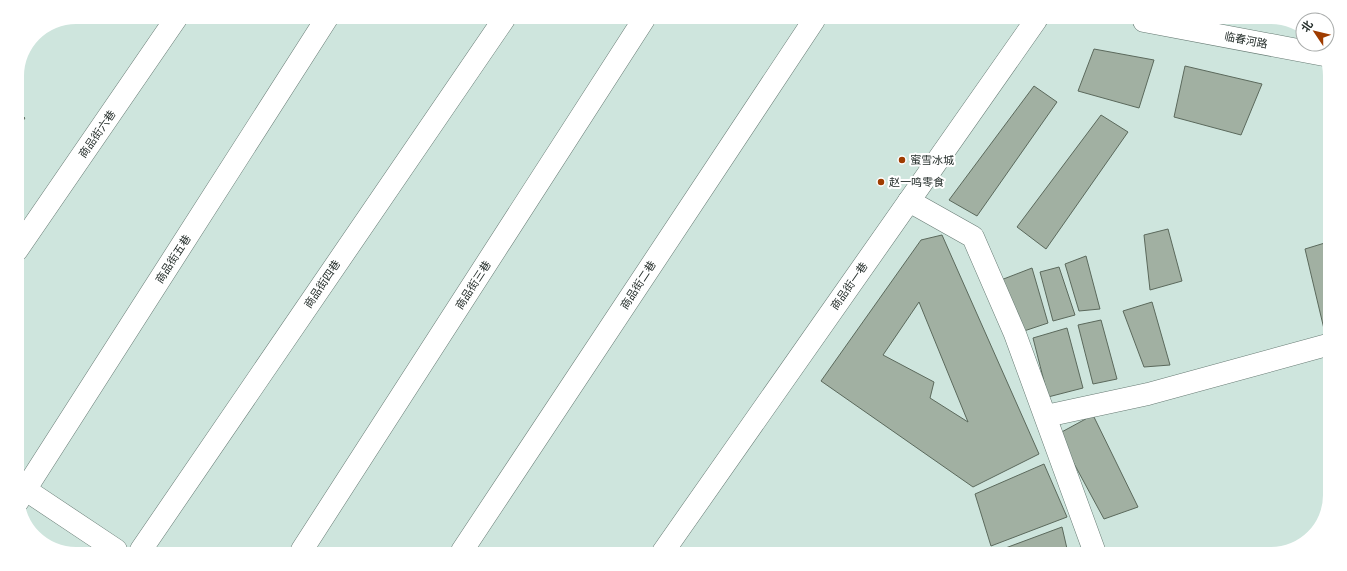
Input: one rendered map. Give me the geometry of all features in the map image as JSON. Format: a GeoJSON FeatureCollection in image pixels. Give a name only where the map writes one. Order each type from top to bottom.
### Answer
{"type":"FeatureCollection","features":[{"type":"Feature","properties":{"kind":"street","name":"商品街六巷"},"geometry":{"type":"LineString","coordinates":[[24,240],[172,24]]}},
{"type":"Feature","properties":{"kind":"street","name":"商品街五巷"},"geometry":{"type":"LineString","coordinates":[[24,486],[323,24]]}},
{"type":"Feature","properties":{"kind":"street","name":"商品街四巷"},"geometry":{"type":"LineString","coordinates":[[143,547],[501,24]]}},
{"type":"Feature","properties":{"kind":"street","name":"商品街三巷"},"geometry":{"type":"LineString","coordinates":[[304,547],[641,24]]}},
{"type":"Feature","properties":{"kind":"street","name":"商品街二巷"},"geometry":{"type":"LineString","coordinates":[[465,547],[811,24]]}},
{"type":"Feature","properties":{"kind":"street","name":"商品街一巷"},"geometry":{"type":"LineString","coordinates":[[667,547],[1033,24]]}},
{"type":"Feature","properties":{"kind":"street","name":"临春河路"},"geometry":{"type":"LineString","coordinates":[[1160,24],[1318,54]]}},
{"type":"Feature","properties":{"kind":"street"},"geometry":{"type":"LineString","coordinates":[[909,201],[973,238],[1015,334],[1093,547]]}},
{"type":"Feature","properties":{"kind":"street"},"geometry":{"type":"LineString","coordinates":[[1046,416],[1148,394],[1323,346]]}},
{"type":"Feature","properties":{"kind":"street"},"geometry":{"type":"LineString","coordinates":[[24,494],[111,547]]}},
{"type":"Feature","properties":{"kind":"building"},"geometry":{"type":"Polygon","coordinates":[[[1094,49],[1154,60],[1139,108],[1078,91],[1094,49]]]}},
{"type":"Feature","properties":{"kind":"building"},"geometry":{"type":"Polygon","coordinates":[[[1185,66],[1262,84],[1241,135],[1174,117],[1185,66]]]}},
{"type":"Feature","properties":{"kind":"building"},"geometry":{"type":"Polygon","coordinates":[[[1034,86],[1057,102],[977,216],[949,200],[1034,86]]]}},
{"type":"Feature","properties":{"kind":"building"},"geometry":{"type":"Polygon","coordinates":[[[1101,115],[1128,132],[1046,249],[1017,227],[1101,115]]]}},
{"type":"Feature","properties":{"kind":"building"},"geometry":{"type":"Polygon","coordinates":[[[1168,229],[1182,281],[1150,290],[1144,235],[1168,229]]]}},
{"type":"Feature","properties":{"kind":"building"},"geometry":{"type":"Polygon","coordinates":[[[942,235],[1039,454],[973,487],[821,381],[921,240],[942,235]],[[919,302],[883,355],[934,382],[930,398],[968,422],[919,302]]]}},
{"type":"Feature","properties":{"kind":"building"},"geometry":{"type":"Polygon","coordinates":[[[1323,244],[1323,325],[1305,249],[1323,244]]]}},
{"type":"Feature","properties":{"kind":"building"},"geometry":{"type":"Polygon","coordinates":[[[1086,256],[1100,309],[1079,311],[1065,264],[1086,256]]]}},
{"type":"Feature","properties":{"kind":"building"},"geometry":{"type":"Polygon","coordinates":[[[1059,267],[1075,315],[1053,321],[1040,272],[1059,267]]]}},
{"type":"Feature","properties":{"kind":"building"},"geometry":{"type":"Polygon","coordinates":[[[1032,268],[1048,323],[1021,332],[1001,280],[1032,268]]]}},
{"type":"Feature","properties":{"kind":"building"},"geometry":{"type":"Polygon","coordinates":[[[1152,302],[1170,365],[1144,367],[1123,311],[1152,302]]]}},
{"type":"Feature","properties":{"kind":"building"},"geometry":{"type":"Polygon","coordinates":[[[1101,320],[1117,379],[1093,384],[1078,325],[1101,320]]]}},
{"type":"Feature","properties":{"kind":"building"},"geometry":{"type":"Polygon","coordinates":[[[1067,328],[1083,388],[1048,397],[1033,338],[1067,328]]]}},
{"type":"Feature","properties":{"kind":"building"},"geometry":{"type":"Polygon","coordinates":[[[1093,415],[1138,507],[1104,519],[1058,434],[1093,415]]]}},
{"type":"Feature","properties":{"kind":"building"},"geometry":{"type":"Polygon","coordinates":[[[1044,464],[1067,517],[991,546],[975,494],[1044,464]]]}},
{"type":"Feature","properties":{"kind":"building"},"geometry":{"type":"Polygon","coordinates":[[[1062,527],[1067,547],[1008,547],[1062,527]]]}},
{"type":"Feature","properties":{"kind":"place","name":"蜜雪冰城"},"geometry":{"type":"Point","coordinates":[902,160]}},
{"type":"Feature","properties":{"kind":"place","name":"赵一鸣零食"},"geometry":{"type":"Point","coordinates":[881,182]}}]}
